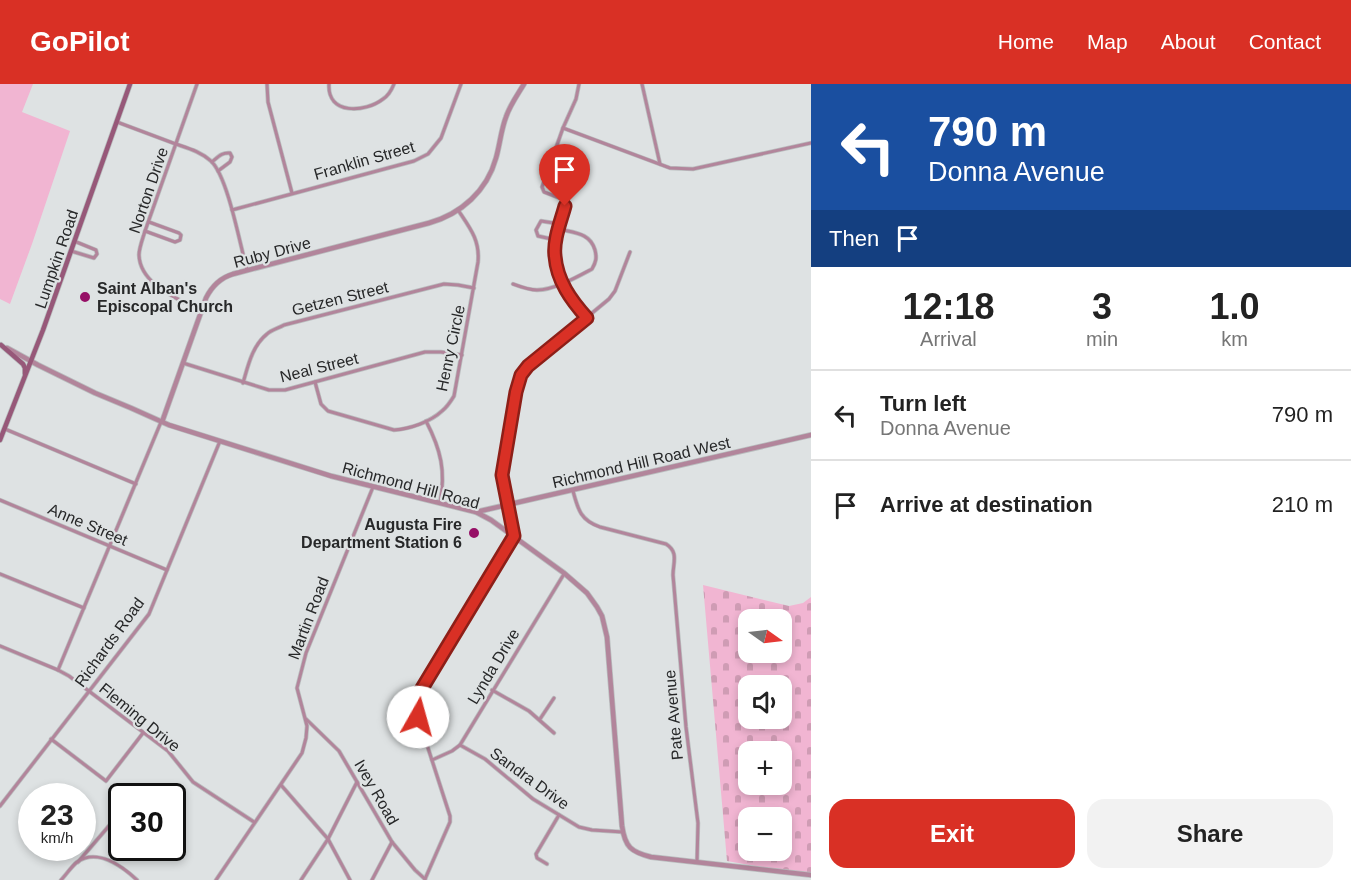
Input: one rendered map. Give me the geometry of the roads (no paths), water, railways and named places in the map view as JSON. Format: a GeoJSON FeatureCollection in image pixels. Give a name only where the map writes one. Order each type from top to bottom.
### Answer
{"type":"FeatureCollection","features":[{"type":"Feature","properties":{"kind":"main road","name":"Lumpkin Road"},"geometry":{"type":"LineString","coordinates":[[0,440],[26,376],[130,84]]}},
{"type":"Feature","properties":{"kind":"main road"},"geometry":{"type":"LineString","coordinates":[[1,345],[23,364],[26,376]]}},
{"type":"Feature","properties":{"kind":"street","name":"Norton Drive"},"geometry":{"type":"LineString","coordinates":[[197,84],[139,254],[145,274],[153,284],[201,311]]}},
{"type":"Feature","properties":{"kind":"street"},"geometry":{"type":"LineString","coordinates":[[267,84],[268,102],[292,194]]}},
{"type":"Feature","properties":{"kind":"street"},"geometry":{"type":"LineString","coordinates":[[329,84],[331,97],[338,105],[350,110],[369,107],[384,99],[394,84]]}},
{"type":"Feature","properties":{"kind":"street","name":"Franklin Street"},"geometry":{"type":"LineString","coordinates":[[232,210],[414,161],[428,154],[441,138],[461,84]]}},
{"type":"Feature","properties":{"kind":"street","name":"Ruby Drive"},"geometry":{"type":"LineString","coordinates":[[58,670],[162,422],[207,295],[216,283],[247,270],[429,223],[459,210],[478,192],[490,174],[506,117],[524,84]]}},
{"type":"Feature","properties":{"kind":"street"},"geometry":{"type":"LineString","coordinates":[[579,84],[576,99],[542,187],[544,192],[565,202],[554,255],[562,283],[573,303],[587,318]]}},
{"type":"Feature","properties":{"kind":"street"},"geometry":{"type":"LineString","coordinates":[[642,84],[660,165]]}},
{"type":"Feature","properties":{"kind":"street"},"geometry":{"type":"LineString","coordinates":[[117,122],[196,151],[212,162],[223,183],[232,210],[247,270]]}},
{"type":"Feature","properties":{"kind":"street"},"geometry":{"type":"LineString","coordinates":[[564,128],[670,168],[693,169],[811,143]]}},
{"type":"Feature","properties":{"kind":"street"},"geometry":{"type":"LineString","coordinates":[[212,162],[225,153],[230,153],[232,157],[230,162],[217,172]]}},
{"type":"Feature","properties":{"kind":"street","name":"Henry Circle"},"geometry":{"type":"LineString","coordinates":[[315,382],[321,404],[328,411],[394,430],[426,421],[442,411],[454,396],[478,262],[477,243],[473,232],[459,210]]}},
{"type":"Feature","properties":{"kind":"street"},"geometry":{"type":"LineString","coordinates":[[513,284],[535,290],[553,288],[592,269],[597,256],[590,238],[541,221],[536,230],[538,236],[556,240]]}},
{"type":"Feature","properties":{"kind":"street"},"geometry":{"type":"LineString","coordinates":[[145,231],[175,242],[181,238],[179,233],[149,222]]}},
{"type":"Feature","properties":{"kind":"street"},"geometry":{"type":"LineString","coordinates":[[71,251],[94,258],[97,254],[96,250],[74,241]]}},
{"type":"Feature","properties":{"kind":"street"},"geometry":{"type":"LineString","coordinates":[[426,880],[450,822],[450,816],[416,711],[416,698],[514,536],[502,475],[521,375],[528,366],[609,299],[615,291],[630,252]]}},
{"type":"Feature","properties":{"kind":"street","name":"Getzen Street"},"geometry":{"type":"LineString","coordinates":[[243,383],[251,356],[259,343],[267,334],[284,325],[444,284],[474,288]]}},
{"type":"Feature","properties":{"kind":"street","name":"Richmond Hill Road"},"geometry":{"type":"LineString","coordinates":[[1,345],[94,393],[175,427],[331,476],[477,512],[564,573],[593,600],[604,620],[623,832]]}},
{"type":"Feature","properties":{"kind":"street","name":"Neal Street"},"geometry":{"type":"LineString","coordinates":[[183,363],[268,390],[285,390],[425,352],[462,355]]}},
{"type":"Feature","properties":{"kind":"street"},"geometry":{"type":"LineString","coordinates":[[426,421],[435,438],[441,460],[443,483],[440,503]]}},
{"type":"Feature","properties":{"kind":"street"},"geometry":{"type":"LineString","coordinates":[[4,429],[136,484]]}},
{"type":"Feature","properties":{"kind":"street","name":"Richmond Hill Road West"},"geometry":{"type":"LineString","coordinates":[[477,512],[811,435]]}},
{"type":"Feature","properties":{"kind":"street","name":"Richards Road"},"geometry":{"type":"LineString","coordinates":[[0,806],[149,614],[220,441]]}},
{"type":"Feature","properties":{"kind":"street","name":"Martin Road"},"geometry":{"type":"LineString","coordinates":[[216,880],[302,753],[307,732],[297,688],[304,661],[373,487]]}},
{"type":"Feature","properties":{"kind":"street","name":"Pate Avenue"},"geometry":{"type":"LineString","coordinates":[[573,490],[578,509],[586,519],[600,527],[669,546],[675,555],[673,566],[686,727],[698,823],[697,862]]}},
{"type":"Feature","properties":{"kind":"street","name":"Anne Street"},"geometry":{"type":"LineString","coordinates":[[0,500],[167,570]]}},
{"type":"Feature","properties":{"kind":"street","name":"Lynda Drive"},"geometry":{"type":"LineString","coordinates":[[460,745],[564,573]]}},
{"type":"Feature","properties":{"kind":"street"},"geometry":{"type":"LineString","coordinates":[[0,574],[84,608]]}},
{"type":"Feature","properties":{"kind":"street","name":"Fleming Drive"},"geometry":{"type":"LineString","coordinates":[[0,646],[69,676],[168,751],[193,782],[254,822]]}},
{"type":"Feature","properties":{"kind":"street"},"geometry":{"type":"LineString","coordinates":[[492,690],[529,711],[554,733]]}},
{"type":"Feature","properties":{"kind":"street"},"geometry":{"type":"LineString","coordinates":[[540,719],[554,698]]}},
{"type":"Feature","properties":{"kind":"street","name":"Ivey Road"},"geometry":{"type":"LineString","coordinates":[[305,718],[339,751],[392,842],[426,880]]}},
{"type":"Feature","properties":{"kind":"street"},"geometry":{"type":"LineString","coordinates":[[51,739],[106,781],[143,733]]}},
{"type":"Feature","properties":{"kind":"street"},"geometry":{"type":"LineString","coordinates":[[432,760],[460,745]]}},
{"type":"Feature","properties":{"kind":"street","name":"Sandra Drive"},"geometry":{"type":"LineString","coordinates":[[460,745],[485,759],[533,799],[583,828],[623,832]]}},
{"type":"Feature","properties":{"kind":"street"},"geometry":{"type":"LineString","coordinates":[[302,880],[328,839],[357,782]]}},
{"type":"Feature","properties":{"kind":"street"},"geometry":{"type":"LineString","coordinates":[[281,784],[328,839],[350,880]]}},
{"type":"Feature","properties":{"kind":"street"},"geometry":{"type":"LineString","coordinates":[[546,864],[537,858],[536,854],[559,815]]}},
{"type":"Feature","properties":{"kind":"street"},"geometry":{"type":"LineString","coordinates":[[60,880],[108,827]]}},
{"type":"Feature","properties":{"kind":"street"},"geometry":{"type":"LineString","coordinates":[[623,832],[628,846],[635,852],[651,856],[811,875]]}},
{"type":"Feature","properties":{"kind":"street"},"geometry":{"type":"LineString","coordinates":[[372,880],[392,842]]}},
{"type":"Feature","properties":{"kind":"street"},"geometry":{"type":"LineString","coordinates":[[78,862],[93,857],[111,861],[137,880]]}},
{"type":"Feature","properties":{"kind":"place","name":"Saint Alban's Episcopal Church"},"geometry":{"type":"Point","coordinates":[85,297]}},
{"type":"Feature","properties":{"kind":"place","name":"Augusta Fire Department Station 6"},"geometry":{"type":"Point","coordinates":[474,533]}}]}
